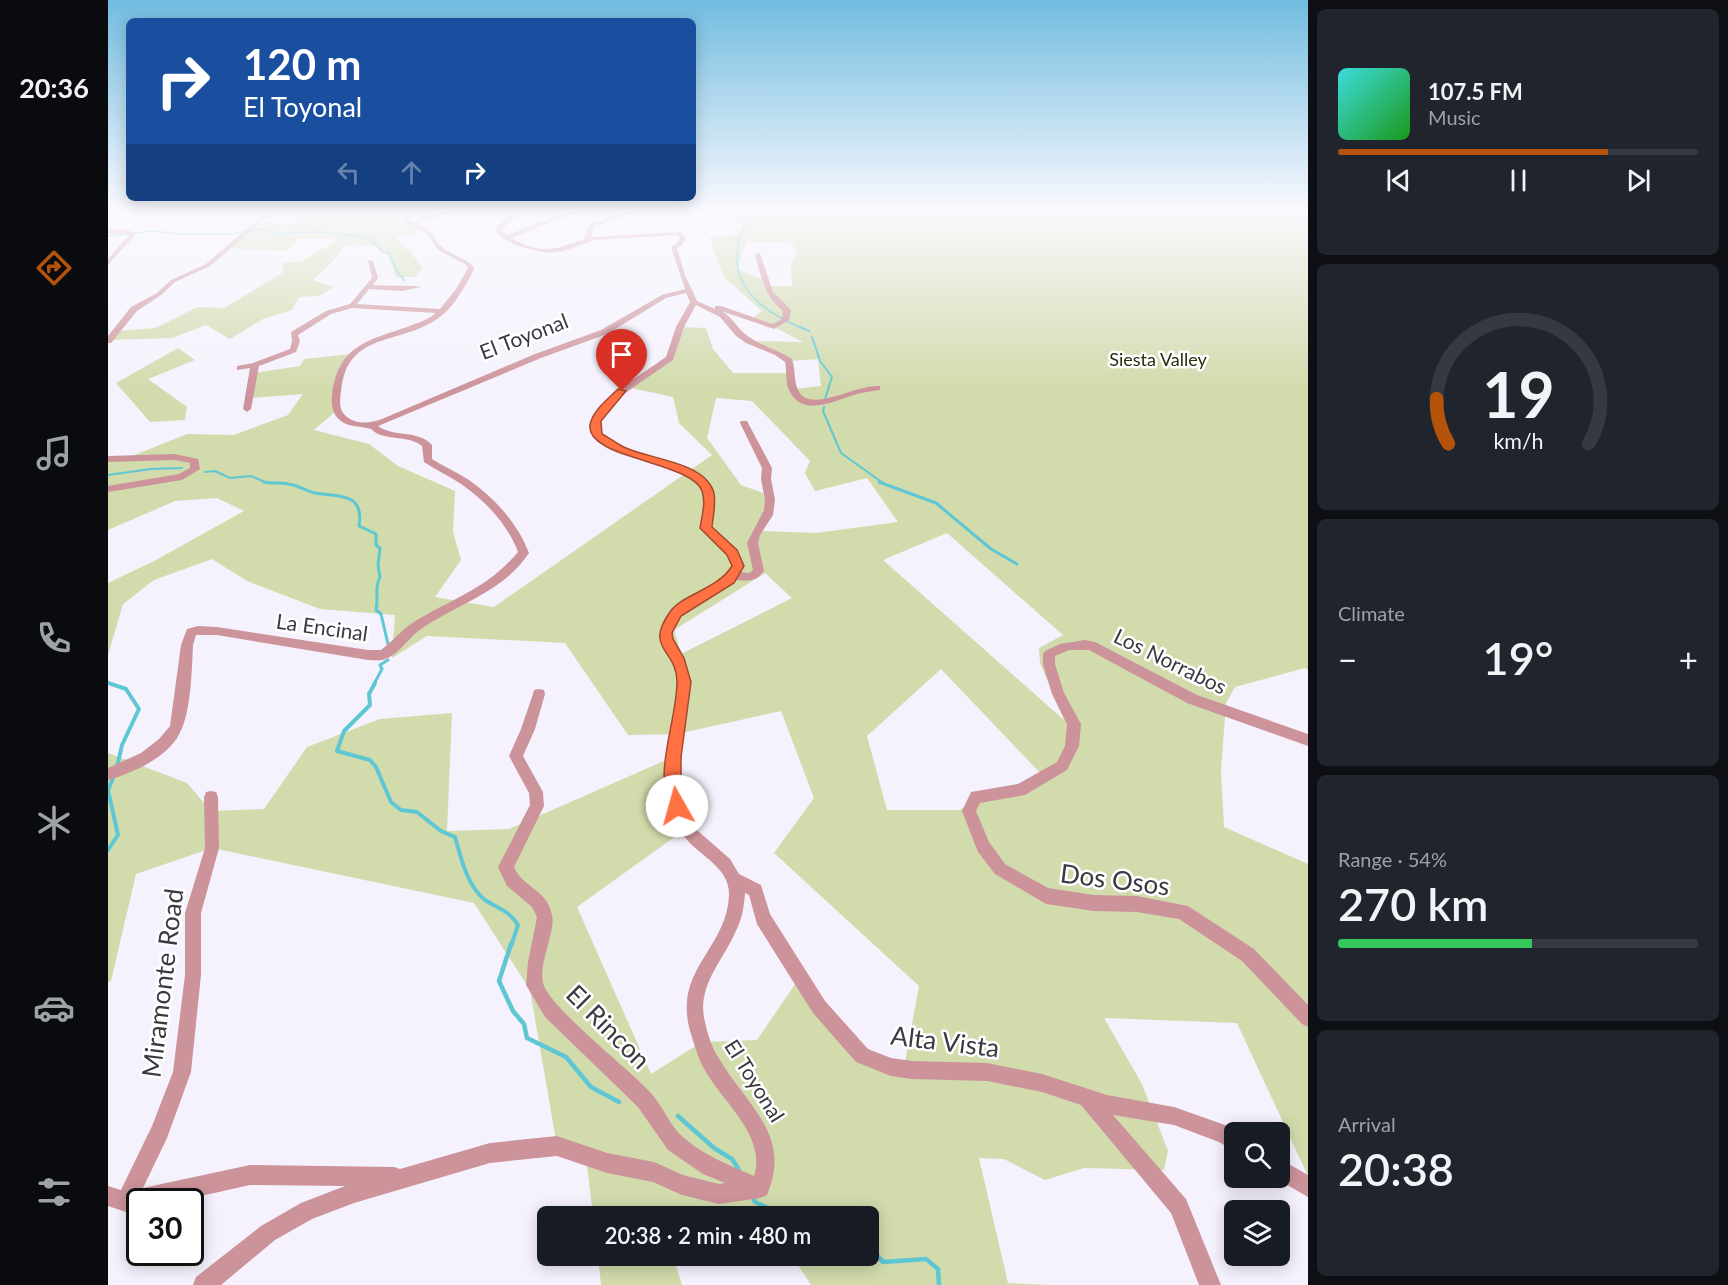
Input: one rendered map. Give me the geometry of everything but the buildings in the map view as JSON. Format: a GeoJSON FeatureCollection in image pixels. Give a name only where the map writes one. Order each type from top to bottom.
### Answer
{"type":"FeatureCollection","features":[{"type":"Feature","properties":{"kind":"street"},"geometry":{"type":"LineString","coordinates":[[108,341],[134,309],[159,294],[173,281],[196,269]]}},
{"type":"Feature","properties":{"kind":"street"},"geometry":{"type":"LineString","coordinates":[[352,306],[375,278],[372,269]]}},
{"type":"Feature","properties":{"kind":"street"},"geometry":{"type":"LineString","coordinates":[[371,425],[349,422],[336,411],[337,379],[342,367],[359,347],[436,317],[464,282],[470,269]]}},
{"type":"Feature","properties":{"kind":"street"},"geometry":{"type":"LineString","coordinates":[[680,269],[692,296],[723,315],[739,334],[749,341],[789,360],[794,390],[801,399],[816,405],[855,392],[877,388]]}},
{"type":"Feature","properties":{"kind":"street"},"geometry":{"type":"LineString","coordinates":[[692,296],[774,327],[785,320],[787,310],[775,302],[769,293],[762,269]]}},
{"type":"Feature","properties":{"kind":"street"},"geometry":{"type":"LineString","coordinates":[[368,287],[402,289],[417,287]]}},
{"type":"Feature","properties":{"kind":"street","name":"El Toyonal"},"geometry":{"type":"LineString","coordinates":[[371,425],[538,356],[604,332],[664,296],[692,296]]}},
{"type":"Feature","properties":{"kind":"street"},"geometry":{"type":"LineString","coordinates":[[692,296],[670,358],[622,391],[607,405],[596,421],[595,430],[603,440],[613,446],[639,457],[677,467],[702,481],[708,490],[709,500],[706,528],[736,559],[738,566],[733,576],[676,613],[665,633],[666,640],[677,658],[684,682],[673,757],[673,780],[677,806],[691,833],[729,866],[736,880]]}},
{"type":"Feature","properties":{"kind":"street"},"geometry":{"type":"LineString","coordinates":[[240,368],[255,365],[292,350],[296,341],[294,334],[328,311],[352,306],[441,311]]}},
{"type":"Feature","properties":{"kind":"street"},"geometry":{"type":"LineString","coordinates":[[247,409],[255,365]]}},
{"type":"Feature","properties":{"kind":"street"},"geometry":{"type":"LineString","coordinates":[[733,576],[752,577],[759,571],[752,545],[753,537],[768,513],[770,503],[764,480],[767,468],[744,423]]}},
{"type":"Feature","properties":{"kind":"street","name":"La Encinal"},"geometry":{"type":"LineString","coordinates":[[108,774],[125,770],[143,760],[176,728],[187,645],[191,632],[217,631],[368,655],[383,655],[417,626],[494,585],[514,567],[524,553],[520,541],[492,506],[468,484],[427,460],[427,446],[424,442],[416,438],[382,433],[371,425]]}},
{"type":"Feature","properties":{"kind":"street"},"geometry":{"type":"LineString","coordinates":[[108,459],[175,457],[195,461],[196,464],[195,469],[183,477],[108,489]]}},
{"type":"Feature","properties":{"kind":"street","name":"Los Norrabos"},"geometry":{"type":"LineString","coordinates":[[1049,654],[1060,647],[1074,644],[1091,645],[1192,699],[1308,740]]}},
{"type":"Feature","properties":{"kind":"street","name":"Dos Osos"},"geometry":{"type":"LineString","coordinates":[[1049,654],[1049,664],[1058,694],[1074,724],[1072,746],[1062,766],[1020,790],[976,797],[969,811],[983,847],[1000,869],[1046,896],[1094,903],[1137,904],[1182,912],[1248,955],[1308,1018]]}},
{"type":"Feature","properties":{"kind":"street","name":"El Rincon"},"geometry":{"type":"LineString","coordinates":[[539,694],[528,729],[516,756],[536,792],[537,806],[506,867],[512,881],[538,901],[545,917],[534,985],[551,1011],[645,1100],[675,1143],[710,1167],[760,1188]]}},
{"type":"Feature","properties":{"kind":"street","name":"Miramonte Road"},"geometry":{"type":"LineString","coordinates":[[117,1199],[160,1131],[182,1072],[193,975],[193,913],[212,848],[211,798]]}},
{"type":"Feature","properties":{"kind":"street","name":"El Toyonal"},"geometry":{"type":"LineString","coordinates":[[736,880],[737,902],[733,918],[722,945],[702,972],[693,995],[695,1017],[712,1066],[741,1105],[764,1142],[767,1173],[760,1188]]}},
{"type":"Feature","properties":{"kind":"street","name":"Alta Vista"},"geometry":{"type":"LineString","coordinates":[[736,880],[755,890],[764,918],[819,1007],[862,1056],[891,1066],[912,1070],[987,1072],[1042,1083],[1107,1104],[1174,1116],[1224,1135]]}},
{"type":"Feature","properties":{"kind":"street"},"geometry":{"type":"LineString","coordinates":[[1087,1098],[1179,1206],[1210,1285]]}},
{"type":"Feature","properties":{"kind":"street"},"geometry":{"type":"LineString","coordinates":[[204,1285],[268,1233],[308,1210],[404,1177],[490,1153],[557,1146],[607,1163],[654,1172],[682,1185],[719,1194],[760,1188]]}},
{"type":"Feature","properties":{"kind":"street"},"geometry":{"type":"LineString","coordinates":[[117,1199],[250,1174],[404,1177]]}},
{"type":"Feature","properties":{"kind":"street"},"geometry":{"type":"LineString","coordinates":[[1290,1175],[1308,1187]]}},
{"type":"Feature","properties":{"kind":"green space"},"geometry":{"type":"Polygon","coordinates":[[[282,269],[325,269],[313,280],[334,287],[319,296],[299,297],[292,310],[263,319],[230,339],[206,325],[172,338],[110,340],[117,331],[155,328],[198,307],[224,308],[282,273],[282,269]]]}},
{"type":"Feature","properties":{"kind":"green space"},"geometry":{"type":"Polygon","coordinates":[[[393,269],[422,269],[415,277],[395,277],[393,269]]]}},
{"type":"Feature","properties":{"kind":"green space","name":"Siesta Valley"},"geometry":{"type":"Polygon","coordinates":[[[721,269],[737,269],[764,280],[766,286],[792,286],[791,269],[1308,269],[1308,670],[1305,668],[1235,687],[1226,703],[1221,771],[1224,827],[1308,864],[1308,1176],[1290,1137],[1290,1122],[1283,1122],[1237,1023],[1104,1018],[1142,1084],[1168,1151],[1164,1170],[1084,1168],[1045,1180],[1004,1159],[979,1158],[1008,1283],[1050,1285],[811,1285],[799,1266],[879,1266],[879,1206],[592,1206],[586,1156],[557,1146],[530,990],[474,903],[212,848],[136,874],[111,981],[108,982],[108,753],[187,783],[211,811],[264,809],[307,747],[380,719],[452,713],[447,831],[509,829],[673,757],[687,828],[577,907],[651,1074],[702,1042],[757,1040],[800,977],[862,1056],[904,1068],[919,986],[774,853],[814,798],[781,711],[677,734],[628,735],[565,643],[427,636],[392,658],[395,615],[320,609],[247,581],[212,559],[154,580],[123,604],[108,655],[108,583],[156,560],[244,511],[217,498],[175,501],[108,530],[108,459],[122,460],[187,434],[234,435],[288,415],[303,394],[249,398],[254,373],[300,366],[304,359],[351,354],[348,358],[336,411],[314,430],[369,444],[398,466],[455,491],[453,532],[461,560],[435,597],[494,607],[712,455],[679,423],[673,397],[627,387],[668,360],[680,327],[706,328],[713,349],[733,373],[792,373],[794,389],[821,386],[818,359],[789,361],[749,341],[803,342],[774,327],[749,320],[762,311],[724,277],[721,269]],[[716,398],[707,438],[741,485],[763,493],[770,512],[759,531],[816,533],[898,522],[867,478],[815,491],[805,473],[810,461],[752,401],[716,398]],[[947,533],[883,560],[1064,720],[1040,663],[1039,648],[1063,635],[947,533]],[[765,573],[674,630],[681,654],[792,598],[765,573]],[[941,669],[867,736],[887,810],[960,810],[976,797],[1043,776],[941,669]]]}},
{"type":"Feature","properties":{"kind":"green space"},"geometry":{"type":"Polygon","coordinates":[[[178,348],[195,360],[148,379],[187,407],[185,420],[150,422],[116,383],[178,348]]]}},
{"type":"Feature","properties":{"kind":"green space"},"geometry":{"type":"Polygon","coordinates":[[[599,1266],[676,1266],[682,1285],[601,1285],[599,1266]]]}},
{"type":"Feature","properties":{"kind":"waterway"},"geometry":{"type":"LineString","coordinates":[[396,269],[405,281]]}},
{"type":"Feature","properties":{"kind":"waterway"},"geometry":{"type":"LineString","coordinates":[[739,269],[743,282],[752,296],[766,309],[804,329]]}},
{"type":"Feature","properties":{"kind":"waterway"},"geometry":{"type":"LineString","coordinates":[[800,327],[809,331]]}},
{"type":"Feature","properties":{"kind":"waterway"},"geometry":{"type":"LineString","coordinates":[[812,337],[820,361],[832,377],[825,399]]}},
{"type":"Feature","properties":{"kind":"waterway"},"geometry":{"type":"LineString","coordinates":[[824,407],[823,411],[841,453],[883,483]]}},
{"type":"Feature","properties":{"kind":"waterway"},"geometry":{"type":"LineString","coordinates":[[108,475],[151,469],[182,468]]}},
{"type":"Feature","properties":{"kind":"waterway"},"geometry":{"type":"LineString","coordinates":[[205,472],[215,471],[230,478],[251,476],[265,482]]}},
{"type":"Feature","properties":{"kind":"waterway"},"geometry":{"type":"LineString","coordinates":[[265,482],[270,483]]}},
{"type":"Feature","properties":{"kind":"waterway"},"geometry":{"type":"LineString","coordinates":[[265,482],[270,483]]}},
{"type":"Feature","properties":{"kind":"waterway"},"geometry":{"type":"LineString","coordinates":[[879,482],[936,503],[991,549],[1017,564]]}},
{"type":"Feature","properties":{"kind":"waterway"},"geometry":{"type":"LineString","coordinates":[[270,483],[282,483]]}},
{"type":"Feature","properties":{"kind":"waterway"},"geometry":{"type":"LineString","coordinates":[[282,483],[287,483]]}},
{"type":"Feature","properties":{"kind":"waterway"},"geometry":{"type":"LineString","coordinates":[[282,483],[315,493],[348,498],[358,507],[359,526],[376,534],[376,545],[380,548],[378,565],[380,577],[377,585],[376,610],[381,614],[388,644]]}},
{"type":"Feature","properties":{"kind":"waterway"},"geometry":{"type":"LineString","coordinates":[[374,684],[382,669],[380,665],[388,660]]}},
{"type":"Feature","properties":{"kind":"waterway"},"geometry":{"type":"LineString","coordinates":[[112,684],[108,683],[126,689],[139,709],[122,745],[117,767]]}},
{"type":"Feature","properties":{"kind":"waterway"},"geometry":{"type":"LineString","coordinates":[[375,683],[369,694],[370,705],[344,731],[337,751],[370,760],[376,767],[391,802],[401,810],[417,812],[441,831],[455,837],[466,871],[479,894],[507,913],[518,925],[511,946]]}},
{"type":"Feature","properties":{"kind":"waterway"},"geometry":{"type":"LineString","coordinates":[[108,850],[118,835],[108,790],[114,776]]}},
{"type":"Feature","properties":{"kind":"waterway"},"geometry":{"type":"LineString","coordinates":[[511,944],[499,981],[513,1011],[524,1024],[527,1038],[566,1057],[591,1087],[619,1102]]}},
{"type":"Feature","properties":{"kind":"waterway"},"geometry":{"type":"LineString","coordinates":[[678,1116],[714,1148],[732,1159],[739,1170]]}},
{"type":"Feature","properties":{"kind":"waterway"},"geometry":{"type":"LineString","coordinates":[[753,1197],[755,1202],[763,1206]]}},
{"type":"Feature","properties":{"kind":"waterway"},"geometry":{"type":"LineString","coordinates":[[879,1257],[883,1262],[926,1259],[938,1269],[939,1285]]}},
{"type":"Feature","properties":{"kind":"route"},"geometry":{"type":"LineString","coordinates":[[622,391],[600,413],[595,427],[598,436],[623,451],[677,467],[702,481],[708,490],[709,500],[706,528],[733,553],[738,566],[730,580],[676,613],[665,633],[666,640],[677,658],[684,682],[673,757],[673,780],[677,806]]}}]}
